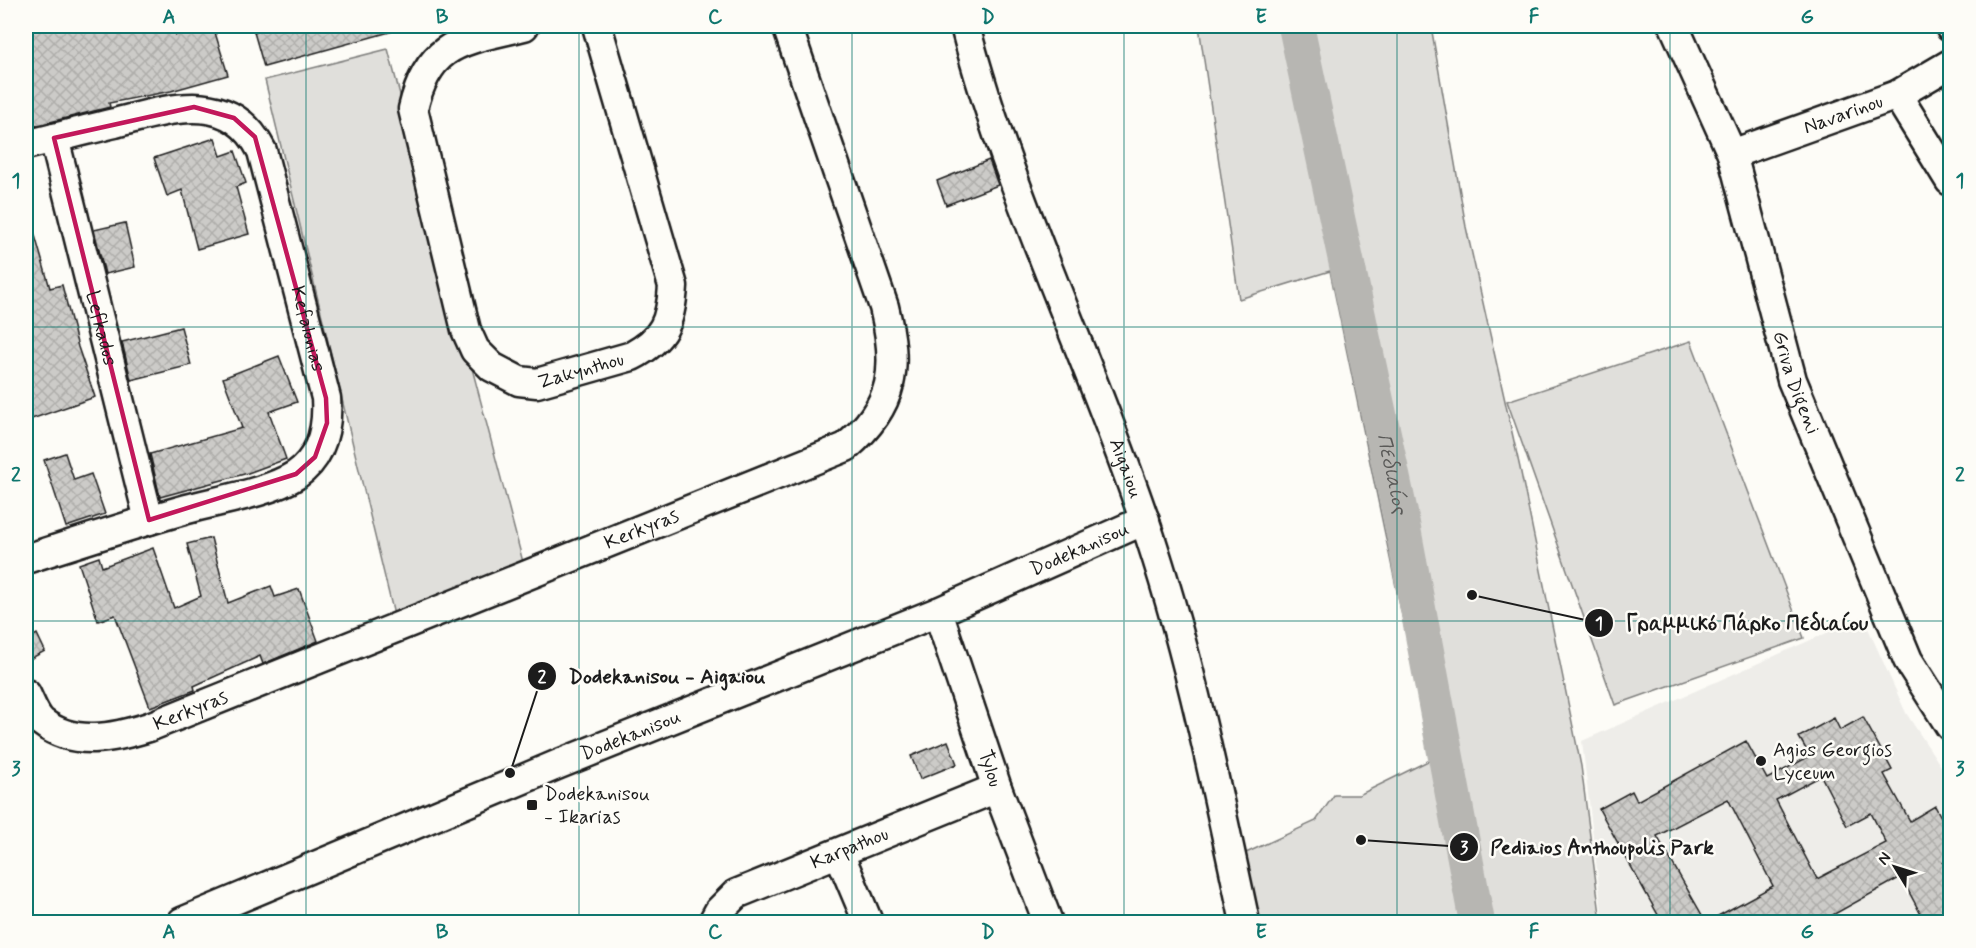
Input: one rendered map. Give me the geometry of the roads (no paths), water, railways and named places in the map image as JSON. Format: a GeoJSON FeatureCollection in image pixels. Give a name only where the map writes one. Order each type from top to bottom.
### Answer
{"type":"FeatureCollection","features":[{"type":"Feature","properties":{"kind":"street","name":"Zakynthou"},"geometry":{"type":"LineString","coordinates":[[524,26],[457,42],[440,55],[420,85],[413,109],[475,350],[492,367],[519,381],[537,383],[632,356],[646,349],[660,336],[671,313],[673,286],[597,26]]}},
{"type":"Feature","properties":{"kind":"street","name":"Kerkyras"},"geometry":{"type":"LineString","coordinates":[[26,694],[41,721],[71,737],[109,739],[149,728],[846,447],[864,432],[886,399],[894,360],[891,334],[884,307],[787,26]]}},
{"type":"Feature","properties":{"kind":"street","name":"Aigaiou"},"geometry":{"type":"LineString","coordinates":[[965,26],[994,122],[1145,520],[1199,709],[1245,922]]}},
{"type":"Feature","properties":{"kind":"street","name":"Griva Digeni"},"geometry":{"type":"LineString","coordinates":[[1674,26],[1732,154],[1792,380],[1908,660],[1950,726]]}},
{"type":"Feature","properties":{"kind":"street","name":"Navarinou"},"geometry":{"type":"LineString","coordinates":[[1732,154],[1897,95],[1950,64]]}},
{"type":"Feature","properties":{"kind":"street"},"geometry":{"type":"LineString","coordinates":[[1897,95],[1950,181]]}},
{"type":"Feature","properties":{"kind":"street","name":"Kefalonias"},"geometry":{"type":"LineString","coordinates":[[26,145],[177,107],[214,110],[234,118],[245,127],[255,137],[262,151],[326,398],[327,423],[323,440],[315,457],[296,474],[276,484],[149,520],[26,559]]}},
{"type":"Feature","properties":{"kind":"street","name":"Lefkados"},"geometry":{"type":"LineString","coordinates":[[54,138],[149,520]]}},
{"type":"Feature","properties":{"kind":"street","name":"Dodekanisou"},"geometry":{"type":"LineString","coordinates":[[182,922],[559,764],[938,612],[1145,520]]}},
{"type":"Feature","properties":{"kind":"street","name":"Tylou"},"geometry":{"type":"LineString","coordinates":[[938,612],[997,788],[1048,922]]}},
{"type":"Feature","properties":{"kind":"street","name":"Karpathou"},"geometry":{"type":"LineString","coordinates":[[713,922],[719,911],[736,894],[997,788]]}},
{"type":"Feature","properties":{"kind":"street"},"geometry":{"type":"LineString","coordinates":[[839,853],[868,922]]}},
{"type":"Feature","properties":{"kind":"waterway","name":"Πεδιαίος"},"geometry":{"type":"LineString","coordinates":[[1296,26],[1400,513],[1477,922]]}},
{"type":"Feature","properties":{"kind":"place","name":"Γραμμικό Πάρκο Πεδιαίου"},"geometry":{"type":"Point","coordinates":[1472,595]}},
{"type":"Feature","properties":{"kind":"place","name":"Agios Georgios Lyceum"},"geometry":{"type":"Point","coordinates":[1761,761]}},
{"type":"Feature","properties":{"kind":"place","name":"Dodekanisou - Aigaiou"},"geometry":{"type":"Point","coordinates":[510,773]}},
{"type":"Feature","properties":{"kind":"place","name":"Dodekanisou - Ikarias"},"geometry":{"type":"Point","coordinates":[532,805]}},
{"type":"Feature","properties":{"kind":"place","name":"Pediaios Anthoupolis Park"},"geometry":{"type":"Point","coordinates":[1361,840]}}]}
